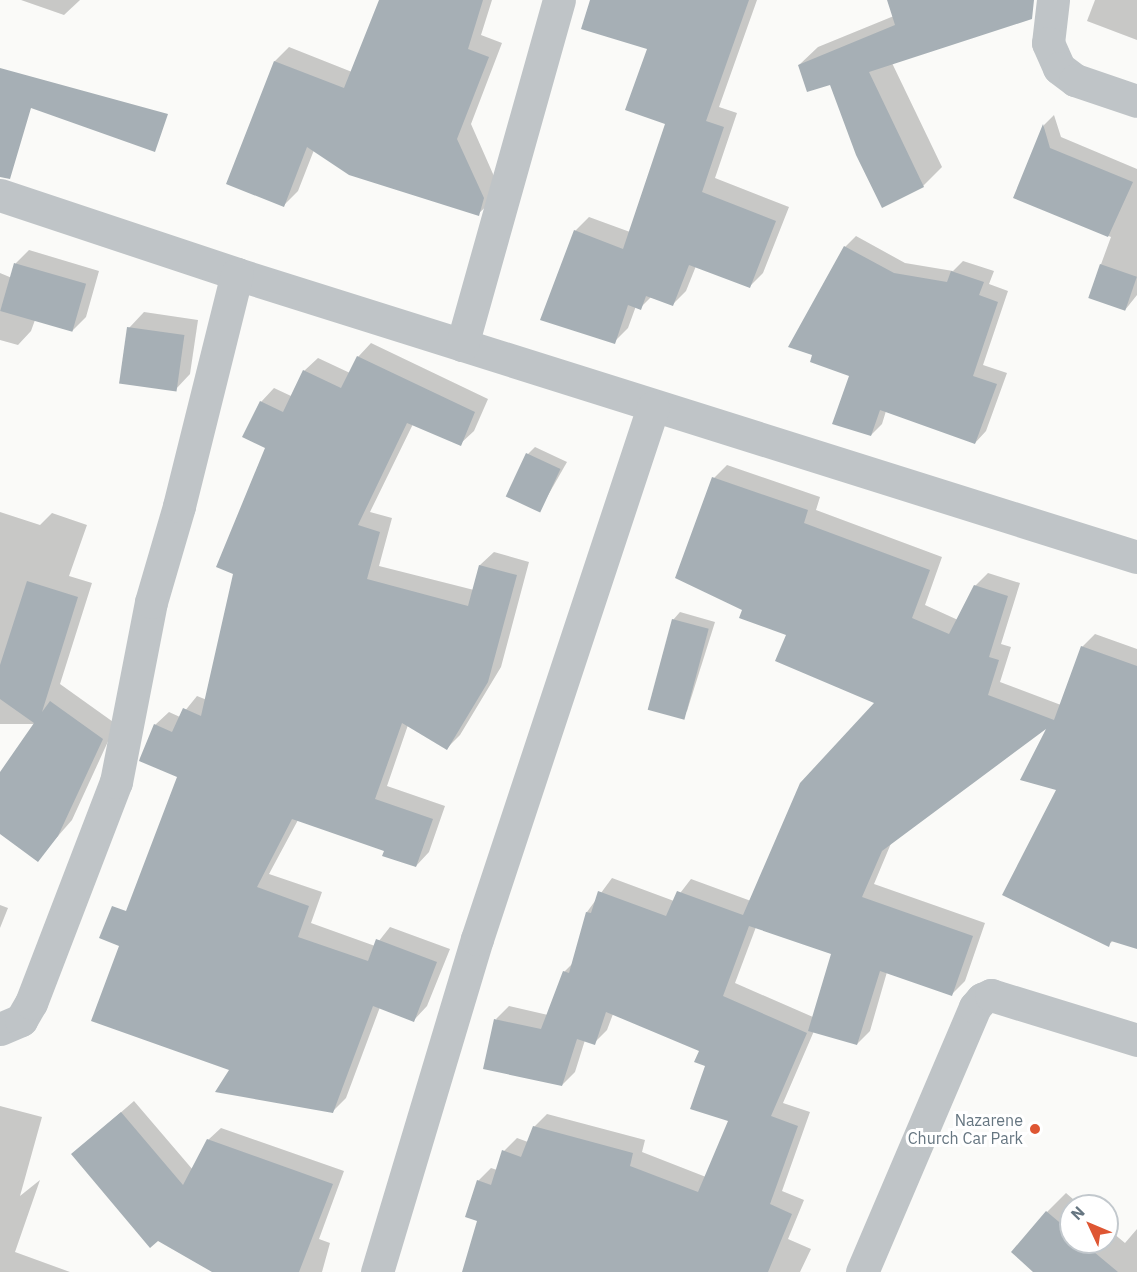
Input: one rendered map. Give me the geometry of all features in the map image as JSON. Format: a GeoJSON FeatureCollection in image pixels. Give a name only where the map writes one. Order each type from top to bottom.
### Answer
{"type":"FeatureCollection","features":[{"type":"Feature","properties":{"kind":"street"},"geometry":{"type":"LineString","coordinates":[[462,345],[559,0]]}},
{"type":"Feature","properties":{"kind":"street"},"geometry":{"type":"LineString","coordinates":[[1053,0],[1048,43],[1059,68],[1076,80],[1137,101]]}},
{"type":"Feature","properties":{"kind":"street"},"geometry":{"type":"LineString","coordinates":[[0,195],[237,274],[653,407],[1137,557]]}},
{"type":"Feature","properties":{"kind":"street"},"geometry":{"type":"LineString","coordinates":[[0,1029],[21,1020],[31,1003],[116,782],[151,602],[179,506],[237,274]]}},
{"type":"Feature","properties":{"kind":"street"},"geometry":{"type":"LineString","coordinates":[[377,1272],[477,939],[653,407]]}},
{"type":"Feature","properties":{"kind":"street"},"geometry":{"type":"LineString","coordinates":[[862,1272],[975,1007],[982,999],[992,995],[1137,1040]]}},
{"type":"Feature","properties":{"kind":"building"},"geometry":{"type":"Polygon","coordinates":[[[379,0],[483,0],[468,49],[489,57],[457,139],[484,198],[479,216],[349,175],[307,147],[284,207],[226,184],[274,61],[344,88],[379,0]]]}},
{"type":"Feature","properties":{"kind":"building"},"geometry":{"type":"Polygon","coordinates":[[[590,0],[749,0],[706,121],[724,127],[702,192],[776,221],[750,288],[689,265],[673,306],[646,296],[641,310],[628,305],[615,344],[540,320],[574,230],[623,249],[665,124],[625,110],[647,49],[581,29],[590,0]]]}},
{"type":"Feature","properties":{"kind":"building"},"geometry":{"type":"Polygon","coordinates":[[[887,0],[1034,0],[1032,19],[869,72],[924,187],[882,208],[856,155],[830,85],[807,92],[798,65],[895,25],[887,0]]]}},
{"type":"Feature","properties":{"kind":"building"},"geometry":{"type":"Polygon","coordinates":[[[0,68],[168,114],[155,152],[31,108],[10,179],[0,177],[0,68]]]}},
{"type":"Feature","properties":{"kind":"building"},"geometry":{"type":"Polygon","coordinates":[[[1043,124],[1050,148],[1133,182],[1108,237],[1013,198],[1043,124]]]}},
{"type":"Feature","properties":{"kind":"building"},"geometry":{"type":"Polygon","coordinates":[[[844,246],[894,273],[947,282],[951,271],[984,282],[979,295],[998,302],[973,376],[997,384],[975,444],[880,410],[871,436],[832,424],[849,376],[810,362],[812,355],[788,347],[844,246]]]}},
{"type":"Feature","properties":{"kind":"building"},"geometry":{"type":"Polygon","coordinates":[[[14,263],[86,284],[72,332],[0,311],[14,263]]]}},
{"type":"Feature","properties":{"kind":"building"},"geometry":{"type":"Polygon","coordinates":[[[1100,264],[1137,277],[1125,311],[1088,298],[1100,264]]]}},
{"type":"Feature","properties":{"kind":"building"},"geometry":{"type":"Polygon","coordinates":[[[127,327],[184,335],[177,392],[119,383],[127,327]]]}},
{"type":"Feature","properties":{"kind":"building"},"geometry":{"type":"Polygon","coordinates":[[[357,356],[475,412],[461,446],[407,423],[358,525],[380,532],[367,579],[468,606],[479,565],[517,575],[488,682],[447,750],[402,723],[375,799],[433,819],[416,867],[382,856],[384,851],[292,819],[257,887],[309,906],[298,937],[368,961],[376,939],[437,962],[414,1022],[373,1006],[333,1113],[215,1092],[229,1070],[91,1021],[119,946],[99,938],[112,906],[126,911],[177,777],[139,761],[140,758],[154,724],[172,732],[183,708],[201,716],[233,574],[216,567],[265,448],[242,437],[260,401],[283,412],[303,370],[341,388],[357,356]]]}},
{"type":"Feature","properties":{"kind":"building"},"geometry":{"type":"Polygon","coordinates":[[[526,453],[560,469],[540,513],[506,497],[526,453]]]}},
{"type":"Feature","properties":{"kind":"building"},"geometry":{"type":"Polygon","coordinates":[[[712,477],[808,510],[804,523],[930,570],[912,618],[949,634],[974,585],[1008,596],[989,657],[999,660],[988,695],[1054,720],[1081,646],[1137,666],[1137,949],[1111,941],[1109,947],[1002,895],[1056,790],[1020,780],[1046,729],[882,851],[862,897],[973,936],[952,996],[880,971],[857,1045],[808,1031],[831,954],[749,926],[723,996],[807,1033],[771,1116],[798,1126],[770,1204],[792,1214],[768,1272],[462,1272],[477,1221],[465,1217],[477,1180],[491,1185],[502,1150],[521,1157],[533,1126],[633,1153],[630,1166],[698,1192],[728,1121],[690,1109],[705,1066],[694,1062],[699,1051],[606,1012],[595,1045],[577,1039],[562,1086],[483,1069],[494,1019],[541,1029],[563,971],[569,973],[586,912],[591,913],[598,891],[666,916],[677,891],[743,915],[800,783],[874,703],[775,661],[786,635],[739,618],[742,610],[675,578],[712,477]]]}},
{"type":"Feature","properties":{"kind":"building"},"geometry":{"type":"Polygon","coordinates":[[[27,581],[78,597],[42,712],[50,701],[103,739],[58,836],[38,862],[0,834],[0,772],[34,723],[0,699],[0,665],[27,581]]]}},
{"type":"Feature","properties":{"kind":"building"},"geometry":{"type":"Polygon","coordinates":[[[672,619],[709,629],[684,720],[648,710],[672,619]]]}},
{"type":"Feature","properties":{"kind":"building"},"geometry":{"type":"Polygon","coordinates":[[[121,1112],[183,1185],[207,1139],[333,1184],[299,1272],[212,1272],[158,1241],[150,1248],[71,1154],[121,1112]]]}},
{"type":"Feature","properties":{"kind":"building"},"geometry":{"type":"Polygon","coordinates":[[[1046,1211],[1059,1222],[1059,1254],[1096,1254],[1118,1272],[1033,1272],[1011,1252],[1046,1211]]]}},
{"type":"Feature","properties":{"kind":"place","name":"Nazarene Church Car Park"},"geometry":{"type":"Point","coordinates":[1035,1129]}}]}
